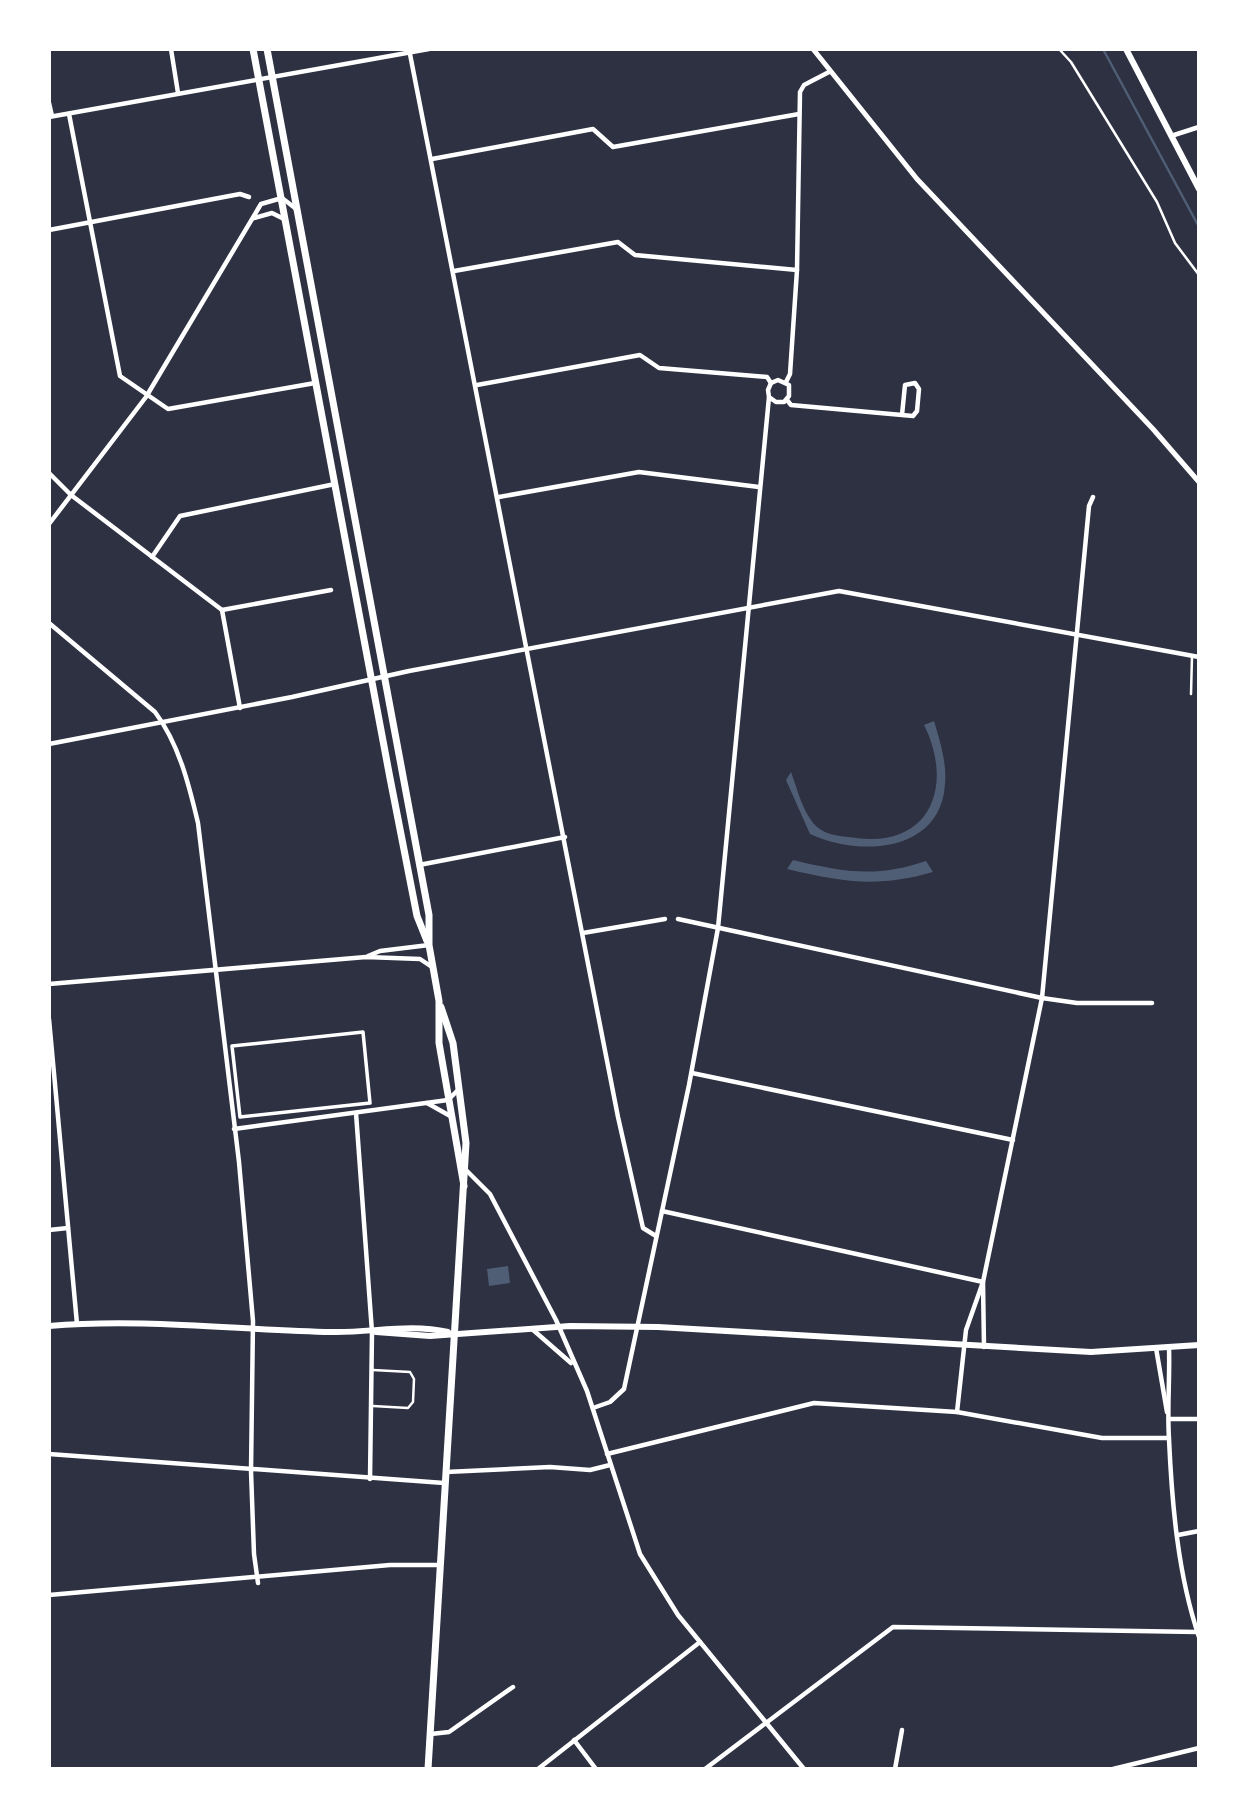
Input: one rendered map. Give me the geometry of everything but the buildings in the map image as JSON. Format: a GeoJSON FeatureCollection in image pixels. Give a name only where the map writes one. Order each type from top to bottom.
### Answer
{"type":"FeatureCollection","features":[{"type":"Feature","properties":{"kind":"main road"},"geometry":{"type":"LineString","coordinates":[[253,49],[418,916],[429,945]]}},
{"type":"Feature","properties":{"kind":"main road"},"geometry":{"type":"LineString","coordinates":[[267,49],[429,915],[429,945],[439,1001],[453,1043],[464,1117],[465,1169],[428,1769]]}},
{"type":"Feature","properties":{"kind":"main road"},"geometry":{"type":"LineString","coordinates":[[1126,49],[1199,189]]}},
{"type":"Feature","properties":{"kind":"main road"},"geometry":{"type":"LineString","coordinates":[[439,1001],[439,1044],[464,1186]]}},
{"type":"Feature","properties":{"kind":"main road"},"geometry":{"type":"LineString","coordinates":[[49,1326],[77,1324],[374,1332],[430,1328],[454,1333],[559,1327],[636,1327],[1091,1352],[1199,1345]]}},
{"type":"Feature","properties":{"kind":"street"},"geometry":{"type":"LineString","coordinates":[[171,49],[178,93]]}},
{"type":"Feature","properties":{"kind":"street"},"geometry":{"type":"LineString","coordinates":[[49,103],[50,117],[258,77],[429,49]]}},
{"type":"Feature","properties":{"kind":"street"},"geometry":{"type":"LineString","coordinates":[[813,49],[917,179],[1161,437],[1199,482]]}},
{"type":"Feature","properties":{"kind":"street"},"geometry":{"type":"LineString","coordinates":[[410,51],[643,1228],[656,1236]]}},
{"type":"Feature","properties":{"kind":"street"},"geometry":{"type":"LineString","coordinates":[[786,382],[790,374],[797,270],[799,114],[802,88],[830,72]]}},
{"type":"Feature","properties":{"kind":"street"},"geometry":{"type":"LineString","coordinates":[[69,114],[120,376],[160,406],[175,409],[316,383]]}},
{"type":"Feature","properties":{"kind":"street"},"geometry":{"type":"LineString","coordinates":[[432,159],[593,129],[613,146],[799,114]]}},
{"type":"Feature","properties":{"kind":"street"},"geometry":{"type":"LineString","coordinates":[[1170,136],[1199,127]]}},
{"type":"Feature","properties":{"kind":"street"},"geometry":{"type":"LineString","coordinates":[[49,230],[240,194],[249,197]]}},
{"type":"Feature","properties":{"kind":"street"},"geometry":{"type":"LineString","coordinates":[[49,524],[146,397],[261,204],[282,198],[299,214]]}},
{"type":"Feature","properties":{"kind":"street"},"geometry":{"type":"LineString","coordinates":[[253,218],[272,213],[286,220]]}},
{"type":"Feature","properties":{"kind":"street"},"geometry":{"type":"LineString","coordinates":[[454,271],[618,242],[635,256],[797,270]]}},
{"type":"Feature","properties":{"kind":"street"},"geometry":{"type":"LineString","coordinates":[[477,384],[640,355],[659,368],[766,377],[771,383]]}},
{"type":"Feature","properties":{"kind":"street"},"geometry":{"type":"LineString","coordinates":[[593,1408],[610,1402],[625,1389],[692,1073],[718,928],[768,390],[771,383],[778,380],[786,382],[790,388],[787,400]]}},
{"type":"Feature","properties":{"kind":"street"},"geometry":{"type":"LineString","coordinates":[[787,400],[791,405],[913,416],[917,411],[919,389],[915,383],[904,387],[902,415]]}},
{"type":"Feature","properties":{"kind":"street"},"geometry":{"type":"LineString","coordinates":[[769,397],[776,402],[787,400]]}},
{"type":"Feature","properties":{"kind":"street"},"geometry":{"type":"LineString","coordinates":[[499,497],[639,472],[759,487]]}},
{"type":"Feature","properties":{"kind":"street"},"geometry":{"type":"LineString","coordinates":[[49,474],[71,495],[222,610],[240,708]]}},
{"type":"Feature","properties":{"kind":"street"},"geometry":{"type":"LineString","coordinates":[[152,557],[180,516],[336,484]]}},
{"type":"Feature","properties":{"kind":"street"},"geometry":{"type":"LineString","coordinates":[[957,1412],[966,1330],[983,1282],[1042,998],[1076,632],[1089,506],[1093,497]]}},
{"type":"Feature","properties":{"kind":"street"},"geometry":{"type":"LineString","coordinates":[[222,610],[331,590]]}},
{"type":"Feature","properties":{"kind":"street"},"geometry":{"type":"LineString","coordinates":[[49,744],[240,708],[529,648],[839,591],[1076,632],[1199,657]]}},
{"type":"Feature","properties":{"kind":"street"},"geometry":{"type":"LineString","coordinates":[[49,623],[155,712],[163,723],[185,774],[198,823],[217,972],[253,1330],[251,1471],[258,1580]]}},
{"type":"Feature","properties":{"kind":"street"},"geometry":{"type":"LineString","coordinates":[[419,865],[565,837]]}},
{"type":"Feature","properties":{"kind":"street"},"geometry":{"type":"LineString","coordinates":[[583,933],[665,919]]}},
{"type":"Feature","properties":{"kind":"street"},"geometry":{"type":"LineString","coordinates":[[678,919],[1042,998],[1077,1003],[1152,1003]]}},
{"type":"Feature","properties":{"kind":"street"},"geometry":{"type":"LineString","coordinates":[[366,957],[380,951],[429,945]]}},
{"type":"Feature","properties":{"kind":"street"},"geometry":{"type":"LineString","coordinates":[[49,984],[217,972],[366,957],[420,959],[433,967]]}},
{"type":"Feature","properties":{"kind":"street"},"geometry":{"type":"LineString","coordinates":[[49,1020],[77,1324]]}},
{"type":"Feature","properties":{"kind":"street"},"geometry":{"type":"LineString","coordinates":[[363,1032],[370,1102],[240,1117],[232,1046],[363,1032]]}},
{"type":"Feature","properties":{"kind":"street"},"geometry":{"type":"LineString","coordinates":[[692,1073],[1013,1140]]}},
{"type":"Feature","properties":{"kind":"street"},"geometry":{"type":"LineString","coordinates":[[234,1129],[448,1100],[460,1083]]}},
{"type":"Feature","properties":{"kind":"street"},"geometry":{"type":"LineString","coordinates":[[448,1100],[464,1117]]}},
{"type":"Feature","properties":{"kind":"street"},"geometry":{"type":"LineString","coordinates":[[426,1103],[452,1117]]}},
{"type":"Feature","properties":{"kind":"street"},"geometry":{"type":"LineString","coordinates":[[356,1113],[374,1332],[370,1479]]}},
{"type":"Feature","properties":{"kind":"street"},"geometry":{"type":"LineString","coordinates":[[465,1169],[490,1194],[559,1327],[593,1408],[640,1554],[700,1642],[804,1769]]}},
{"type":"Feature","properties":{"kind":"street"},"geometry":{"type":"LineString","coordinates":[[662,1211],[983,1282]]}},
{"type":"Feature","properties":{"kind":"street"},"geometry":{"type":"LineString","coordinates":[[49,1230],[68,1228]]}},
{"type":"Feature","properties":{"kind":"street"},"geometry":{"type":"LineString","coordinates":[[983,1282],[984,1347]]}},
{"type":"Feature","properties":{"kind":"street"},"geometry":{"type":"LineString","coordinates":[[532,1329],[575,1366]]}},
{"type":"Feature","properties":{"kind":"street"},"geometry":{"type":"LineString","coordinates":[[705,1769],[893,1627],[1198,1634],[1178,1535],[1169,1438],[1169,1346]]}},
{"type":"Feature","properties":{"kind":"street"},"geometry":{"type":"LineString","coordinates":[[1156,1347],[1159,1383],[1169,1419]]}},
{"type":"Feature","properties":{"kind":"street"},"geometry":{"type":"LineString","coordinates":[[607,1454],[814,1403],[957,1412],[1102,1438],[1169,1438]]}},
{"type":"Feature","properties":{"kind":"street"},"geometry":{"type":"LineString","coordinates":[[1169,1419],[1199,1419]]}},
{"type":"Feature","properties":{"kind":"street"},"geometry":{"type":"LineString","coordinates":[[49,1454],[206,1465],[251,1471],[444,1483]]}},
{"type":"Feature","properties":{"kind":"street"},"geometry":{"type":"LineString","coordinates":[[445,1472],[550,1467],[590,1470],[610,1465]]}},
{"type":"Feature","properties":{"kind":"street"},"geometry":{"type":"LineString","coordinates":[[1178,1535],[1199,1531]]}},
{"type":"Feature","properties":{"kind":"street"},"geometry":{"type":"LineString","coordinates":[[49,1595],[258,1580],[390,1565],[440,1565]]}},
{"type":"Feature","properties":{"kind":"street"},"geometry":{"type":"LineString","coordinates":[[538,1769],[700,1642]]}},
{"type":"Feature","properties":{"kind":"street"},"geometry":{"type":"LineString","coordinates":[[430,1734],[449,1732],[513,1687]]}},
{"type":"Feature","properties":{"kind":"street"},"geometry":{"type":"LineString","coordinates":[[895,1769],[902,1730]]}},
{"type":"Feature","properties":{"kind":"street"},"geometry":{"type":"LineString","coordinates":[[574,1740],[596,1769]]}},
{"type":"Feature","properties":{"kind":"street"},"geometry":{"type":"LineString","coordinates":[[1113,1769],[1199,1748]]}},
{"type":"Feature","properties":{"kind":"lane"},"geometry":{"type":"LineString","coordinates":[[1059,49],[1071,62],[1157,202],[1175,243],[1199,275]]}},
{"type":"Feature","properties":{"kind":"lane"},"geometry":{"type":"LineString","coordinates":[[1191,694],[1192,656]]}},
{"type":"Feature","properties":{"kind":"lane"},"geometry":{"type":"LineString","coordinates":[[373,1370],[410,1372],[414,1379],[413,1402],[408,1408],[373,1406]]}},
{"type":"Feature","properties":{"kind":"water"},"geometry":{"type":"Polygon","coordinates":[[[934,721],[944,760],[945,784],[940,807],[929,824],[913,836],[894,844],[873,846],[851,846],[810,834],[786,780],[791,772],[807,814],[824,832],[856,838],[882,838],[902,833],[918,822],[929,808],[935,790],[937,769],[933,747],[924,725],[934,721]]]}},
{"type":"Feature","properties":{"kind":"water"},"geometry":{"type":"Polygon","coordinates":[[[793,860],[828,868],[860,871],[891,870],[926,861],[933,872],[877,882],[842,880],[787,869],[793,860]]]}},
{"type":"Feature","properties":{"kind":"water"},"geometry":{"type":"Polygon","coordinates":[[[508,1266],[510,1283],[489,1286],[487,1269],[508,1266]]]}},
{"type":"Feature","properties":{"kind":"waterway"},"geometry":{"type":"LineString","coordinates":[[1103,49],[1199,227]]}}]}
